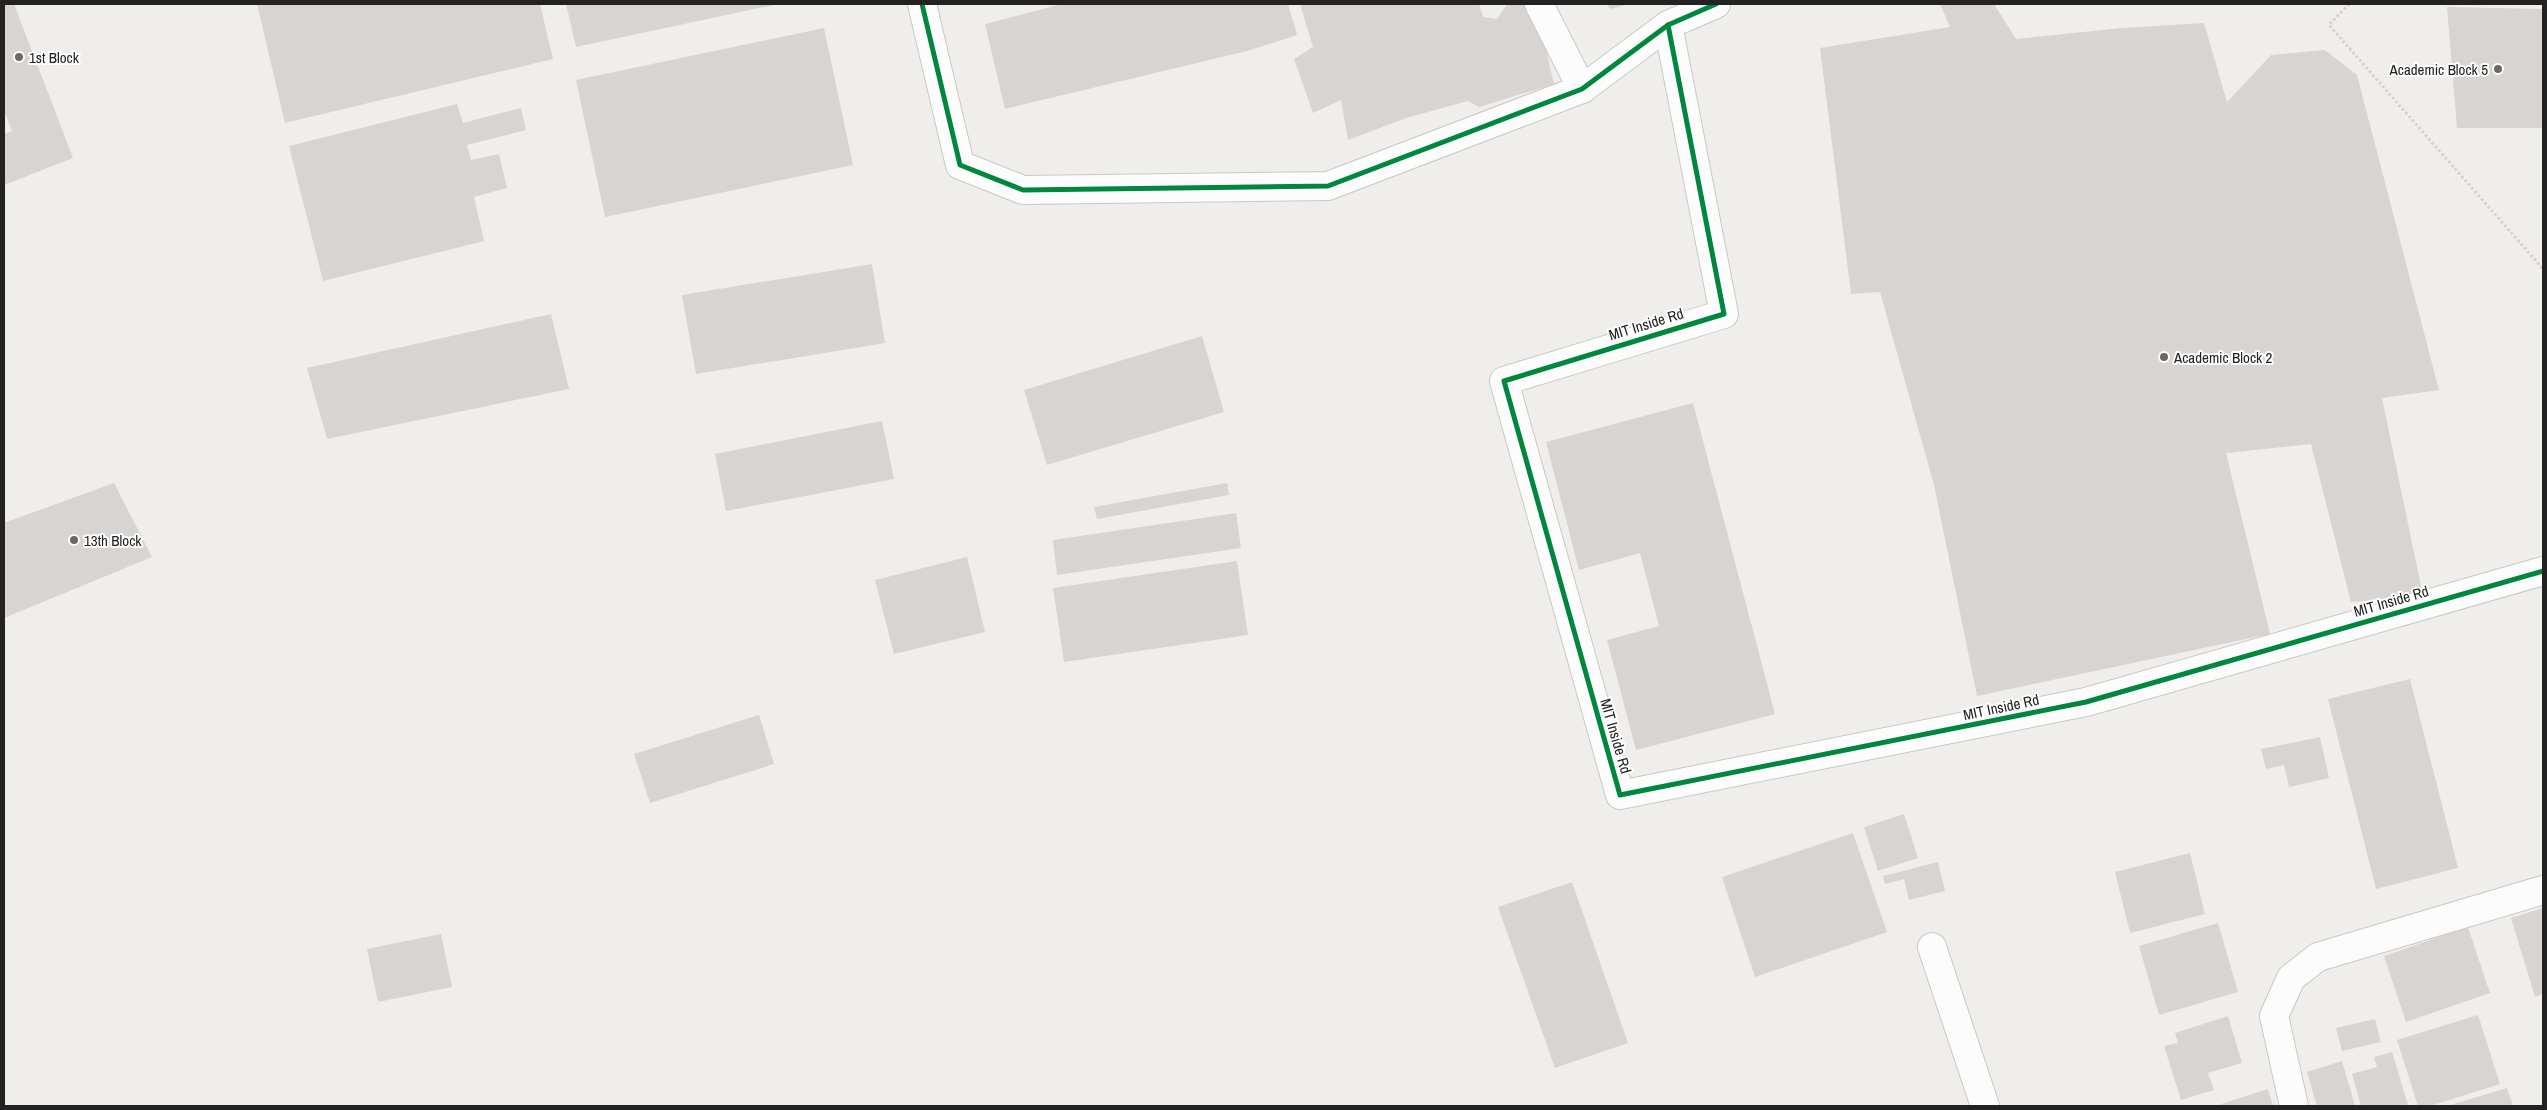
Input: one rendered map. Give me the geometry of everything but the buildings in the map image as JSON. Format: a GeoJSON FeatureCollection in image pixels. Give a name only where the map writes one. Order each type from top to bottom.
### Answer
{"type":"FeatureCollection","features":[{"type":"Feature","properties":{"kind":"street"},"geometry":{"type":"LineString","coordinates":[[922,4],[960,165],[1024,190],[1328,186],[1582,89],[1668,25],[1716,4]]}},
{"type":"Feature","properties":{"kind":"street"},"geometry":{"type":"LineString","coordinates":[[1538,4],[1582,89]]}},
{"type":"Feature","properties":{"kind":"street","name":"MIT Inside Rd"},"geometry":{"type":"LineString","coordinates":[[1668,25],[1724,314],[1504,381],[1620,795],[2086,702],[2543,571]]}},
{"type":"Feature","properties":{"kind":"street"},"geometry":{"type":"LineString","coordinates":[[2294,1106],[2274,1016],[2291,978],[2318,957],[2543,890]]}},
{"type":"Feature","properties":{"kind":"street"},"geometry":{"type":"LineString","coordinates":[[1932,947],[1985,1106]]}},
{"type":"Feature","properties":{"kind":"path"},"geometry":{"type":"LineString","coordinates":[[2349,4],[2329,25],[2543,270]]}},
{"type":"Feature","properties":{"kind":"cycle path"},"geometry":{"type":"LineString","coordinates":[[922,4],[960,165],[1023,190],[1328,186],[1582,89],[1668,25]]}},
{"type":"Feature","properties":{"kind":"cycle path"},"geometry":{"type":"LineString","coordinates":[[1716,4],[1668,25],[1724,314],[1504,381],[1620,795],[2086,702],[2543,571]]}},
{"type":"Feature","properties":{"kind":"place","name":"1st Block"},"geometry":{"type":"Point","coordinates":[19,57]}},
{"type":"Feature","properties":{"kind":"place","name":"Academic Block 5"},"geometry":{"type":"Point","coordinates":[2498,69]}},
{"type":"Feature","properties":{"kind":"place","name":"Academic Block 2"},"geometry":{"type":"Point","coordinates":[2164,357]}},
{"type":"Feature","properties":{"kind":"place","name":"13th Block"},"geometry":{"type":"Point","coordinates":[74,540]}}]}
